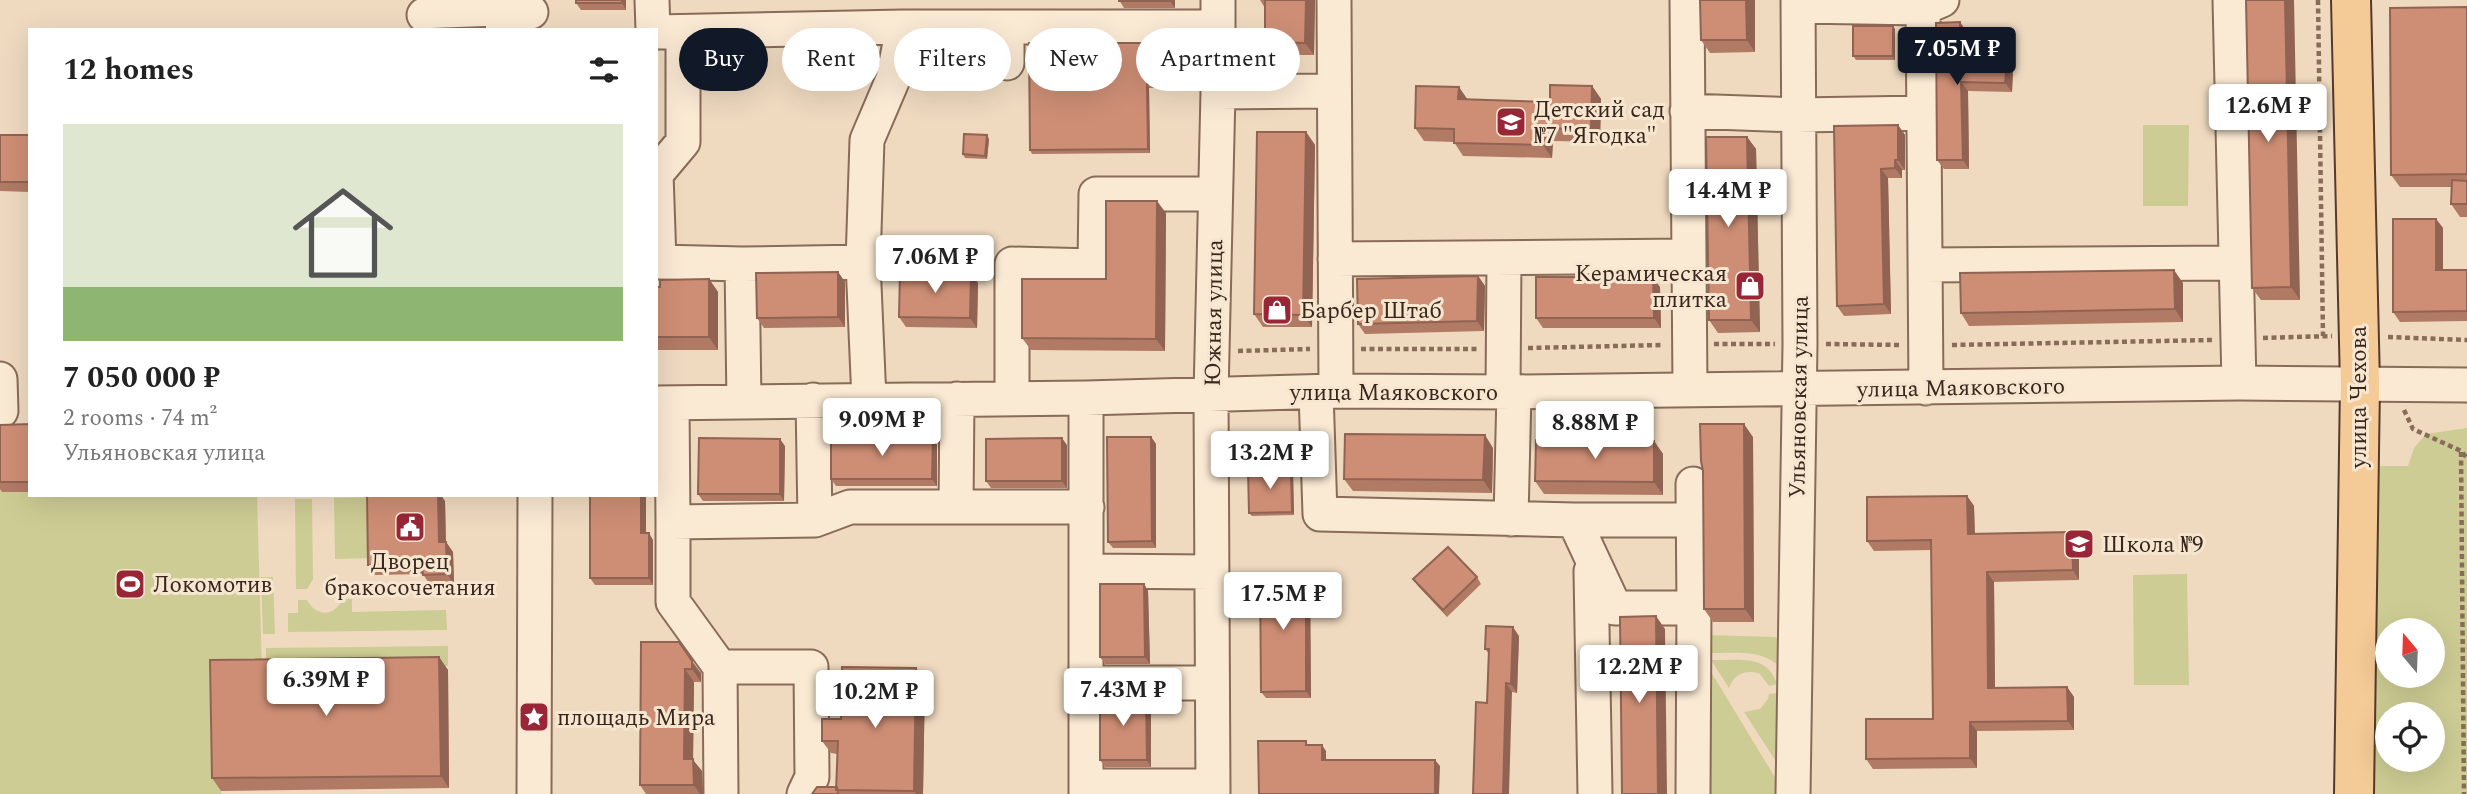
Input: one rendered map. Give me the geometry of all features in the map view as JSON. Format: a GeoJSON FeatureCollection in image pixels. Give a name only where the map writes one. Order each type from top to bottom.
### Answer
{"type":"FeatureCollection","features":[{"type":"Feature","properties":{"kind":"main road","name":"улица Чехова"},"geometry":{"type":"LineString","coordinates":[[2351,0],[2360,384],[2354,794]]}},
{"type":"Feature","properties":{"kind":"street"},"geometry":{"type":"LineString","coordinates":[[652,0],[664,31],[683,142],[658,171]]}},
{"type":"Feature","properties":{"kind":"street"},"geometry":{"type":"LineString","coordinates":[[1334,0],[1336,348],[1326,391],[1320,514],[1693,520]]}},
{"type":"Feature","properties":{"kind":"street"},"geometry":{"type":"LineString","coordinates":[[1686,0],[1690,389]]}},
{"type":"Feature","properties":{"kind":"street"},"geometry":{"type":"LineString","coordinates":[[2230,0],[2239,383]]}},
{"type":"Feature","properties":{"kind":"street"},"geometry":{"type":"LineString","coordinates":[[1798,3],[1929,3],[1924,113],[1926,388]]}},
{"type":"Feature","properties":{"kind":"street","name":"Ульяновская улица"},"geometry":{"type":"LineString","coordinates":[[1793,794],[1800,344],[1798,3]]}},
{"type":"Feature","properties":{"kind":"street"},"geometry":{"type":"LineString","coordinates":[[1011,29],[1218,13]]}},
{"type":"Feature","properties":{"kind":"street","name":"Южная улица"},"geometry":{"type":"LineString","coordinates":[[1213,790],[1210,395],[1218,13]]}},
{"type":"Feature","properties":{"kind":"street"},"geometry":{"type":"LineString","coordinates":[[424,15],[531,14]]}},
{"type":"Feature","properties":{"kind":"street"},"geometry":{"type":"LineString","coordinates":[[869,400],[863,262],[867,140],[893,79],[903,27]]}},
{"type":"Feature","properties":{"kind":"street"},"geometry":{"type":"LineString","coordinates":[[664,31],[955,28]]}},
{"type":"Feature","properties":{"kind":"street"},"geometry":{"type":"LineString","coordinates":[[1218,92],[1334,91]]}},
{"type":"Feature","properties":{"kind":"street"},"geometry":{"type":"LineString","coordinates":[[1687,111],[1797,115],[1924,113]]}},
{"type":"Feature","properties":{"kind":"street"},"geometry":{"type":"LineString","coordinates":[[1012,398],[1012,264],[1095,266],[1096,194],[1216,194]]}},
{"type":"Feature","properties":{"kind":"street"},"geometry":{"type":"LineString","coordinates":[[658,232],[659,262],[863,262]]}},
{"type":"Feature","properties":{"kind":"street"},"geometry":{"type":"LineString","coordinates":[[1335,258],[1688,256]]}},
{"type":"Feature","properties":{"kind":"street"},"geometry":{"type":"LineString","coordinates":[[1503,258],[1503,349],[1509,392],[1511,519]]}},
{"type":"Feature","properties":{"kind":"street"},"geometry":{"type":"LineString","coordinates":[[1925,265],[2236,263]]}},
{"type":"Feature","properties":{"kind":"street"},"geometry":{"type":"LineString","coordinates":[[742,264],[744,402]]}},
{"type":"Feature","properties":{"kind":"street"},"geometry":{"type":"LineString","coordinates":[[0,379],[0,411],[28,411]]}},
{"type":"Feature","properties":{"kind":"street","name":"улица Маяковского"},"geometry":{"type":"LineString","coordinates":[[664,403],[1086,398],[1326,391],[1509,392],[2239,383],[2467,385]]}},
{"type":"Feature","properties":{"kind":"street"},"geometry":{"type":"LineString","coordinates":[[1086,398],[1086,790],[1213,790]]}},
{"type":"Feature","properties":{"kind":"street"},"geometry":{"type":"LineString","coordinates":[[956,508],[957,399]]}},
{"type":"Feature","properties":{"kind":"street"},"geometry":{"type":"LineString","coordinates":[[813,400],[815,520]]}},
{"type":"Feature","properties":{"kind":"street"},"geometry":{"type":"LineString","coordinates":[[664,403],[673,522],[673,602],[720,667],[721,794]]}},
{"type":"Feature","properties":{"kind":"street"},"geometry":{"type":"LineString","coordinates":[[1693,484],[1693,794]]}},
{"type":"Feature","properties":{"kind":"street"},"geometry":{"type":"LineString","coordinates":[[534,794],[536,497]]}},
{"type":"Feature","properties":{"kind":"street"},"geometry":{"type":"LineString","coordinates":[[673,522],[815,520],[850,507],[1087,507]]}},
{"type":"Feature","properties":{"kind":"street"},"geometry":{"type":"LineString","coordinates":[[1574,520],[1591,558],[1604,608],[1595,794]]}},
{"type":"Feature","properties":{"kind":"street"},"geometry":{"type":"LineString","coordinates":[[1086,571],[1210,572]]}},
{"type":"Feature","properties":{"kind":"street"},"geometry":{"type":"LineString","coordinates":[[1604,608],[1694,608]]}},
{"type":"Feature","properties":{"kind":"street"},"geometry":{"type":"LineString","coordinates":[[720,667],[811,667],[812,777],[804,794]]}},
{"type":"Feature","properties":{"kind":"street"},"geometry":{"type":"LineString","coordinates":[[1086,683],[1212,683]]}},
{"type":"Feature","properties":{"kind":"path"},"geometry":{"type":"LineString","coordinates":[[1211,352],[1336,348],[1925,345],[2323,337],[2318,0]]}},
{"type":"Feature","properties":{"kind":"path"},"geometry":{"type":"LineString","coordinates":[[2387,337],[2467,340]]}},
{"type":"Feature","properties":{"kind":"path"},"geometry":{"type":"LineString","coordinates":[[2413,429],[2461,451],[2467,458]]}},
{"type":"Feature","properties":{"kind":"path"},"geometry":{"type":"LineString","coordinates":[[2461,451],[2464,794]]}},
{"type":"Feature","properties":{"kind":"shaded area"},"geometry":{"type":"Polygon","coordinates":[[[2143,125],[2189,125],[2188,206],[2143,206],[2143,125]]]}},
{"type":"Feature","properties":{"kind":"shaded area"},"geometry":{"type":"Polygon","coordinates":[[[2467,428],[2467,794],[2372,794],[2372,466],[2408,466],[2414,448],[2426,434],[2467,428]]]}},
{"type":"Feature","properties":{"kind":"shaded area","name":"Локомотив"},"geometry":{"type":"Polygon","coordinates":[[[0,443],[2,492],[28,492],[28,497],[257,497],[262,672],[219,673],[221,794],[0,794],[0,443]]]}},
{"type":"Feature","properties":{"kind":"shaded area"},"geometry":{"type":"Polygon","coordinates":[[[373,497],[373,558],[335,559],[334,498],[373,497]]]}},
{"type":"Feature","properties":{"kind":"shaded area"},"geometry":{"type":"Polygon","coordinates":[[[295,499],[312,499],[313,579],[307,589],[296,589],[295,499]]]}},
{"type":"Feature","properties":{"kind":"shaded area"},"geometry":{"type":"Polygon","coordinates":[[[2187,574],[2189,685],[2134,685],[2133,575],[2187,574]]]}},
{"type":"Feature","properties":{"kind":"shaded area"},"geometry":{"type":"Polygon","coordinates":[[[261,577],[273,577],[275,634],[263,634],[261,577]]]}},
{"type":"Feature","properties":{"kind":"shaded area"},"geometry":{"type":"Polygon","coordinates":[[[343,599],[352,599],[352,612],[446,610],[447,630],[288,632],[288,613],[298,613],[298,600],[307,600],[315,610],[325,613],[335,609],[343,599]]]}},
{"type":"Feature","properties":{"kind":"shaded area"},"geometry":{"type":"Polygon","coordinates":[[[1705,635],[1775,637],[1781,641],[1782,670],[1775,663],[1757,655],[1704,653],[1705,635]]]}},
{"type":"Feature","properties":{"kind":"shaded area"},"geometry":{"type":"Polygon","coordinates":[[[448,646],[448,666],[266,668],[266,648],[448,646]]]}},
{"type":"Feature","properties":{"kind":"shaded area"},"geometry":{"type":"Polygon","coordinates":[[[1711,660],[1759,663],[1772,674],[1777,684],[1769,686],[1760,674],[1750,672],[1737,676],[1729,688],[1711,660]]]}},
{"type":"Feature","properties":{"kind":"shaded area"},"geometry":{"type":"Polygon","coordinates":[[[1705,662],[1785,794],[1705,794],[1705,662]]]}},
{"type":"Feature","properties":{"kind":"shaded area"},"geometry":{"type":"Polygon","coordinates":[[[1778,693],[1777,763],[1744,712],[1760,709],[1769,694],[1778,693]]]}},
{"type":"Feature","properties":{"kind":"building"},"geometry":{"type":"Polygon","coordinates":[[[576,0],[622,0],[622,3],[576,3],[576,0]]]}},
{"type":"Feature","properties":{"kind":"building"},"geometry":{"type":"Polygon","coordinates":[[[1170,0],[1170,1],[1119,1],[1170,0]]]}},
{"type":"Feature","properties":{"kind":"building"},"geometry":{"type":"Polygon","coordinates":[[[1265,0],[1306,0],[1305,43],[1300,43],[1300,28],[1265,28],[1265,0]]]}},
{"type":"Feature","properties":{"kind":"building"},"geometry":{"type":"Polygon","coordinates":[[[1700,0],[1746,0],[1747,40],[1701,40],[1700,0]]]}},
{"type":"Feature","properties":{"kind":"building"},"geometry":{"type":"Polygon","coordinates":[[[2246,0],[2285,0],[2291,287],[2252,288],[2246,0]]]}},
{"type":"Feature","properties":{"kind":"building"},"geometry":{"type":"Polygon","coordinates":[[[2467,7],[2467,174],[2391,175],[2390,8],[2467,7]]]}},
{"type":"Feature","properties":{"kind":"building"},"geometry":{"type":"Polygon","coordinates":[[[1960,22],[1961,58],[2007,60],[2005,83],[1961,82],[1963,160],[1937,160],[1936,23],[1960,22]]]}},
{"type":"Feature","properties":{"kind":"building"},"geometry":{"type":"Polygon","coordinates":[[[1853,26],[1893,26],[1893,56],[1853,56],[1853,26]]]}},
{"type":"Feature","properties":{"kind":"building"},"geometry":{"type":"Polygon","coordinates":[[[1122,43],[1136,43],[1136,91],[1147,91],[1148,149],[1030,150],[1029,91],[1122,91],[1122,43]]]}},
{"type":"Feature","properties":{"kind":"building"},"geometry":{"type":"Polygon","coordinates":[[[1550,85],[1592,86],[1591,129],[1544,128],[1543,145],[1454,143],[1454,129],[1415,128],[1416,86],[1459,87],[1458,99],[1550,102],[1550,85]]]}},
{"type":"Feature","properties":{"kind":"building"},"geometry":{"type":"Polygon","coordinates":[[[1898,125],[1898,160],[1895,160],[1895,168],[1881,169],[1884,304],[1837,306],[1834,126],[1898,125]]]}},
{"type":"Feature","properties":{"kind":"building"},"geometry":{"type":"Polygon","coordinates":[[[1257,132],[1306,132],[1303,315],[1254,314],[1257,132]]]}},
{"type":"Feature","properties":{"kind":"building"},"geometry":{"type":"Polygon","coordinates":[[[964,134],[987,135],[985,156],[963,154],[964,134]]]}},
{"type":"Feature","properties":{"kind":"building"},"geometry":{"type":"Polygon","coordinates":[[[0,135],[28,135],[28,182],[0,182],[0,135]]]}},
{"type":"Feature","properties":{"kind":"building"},"geometry":{"type":"Polygon","coordinates":[[[1706,137],[1747,137],[1751,320],[1709,320],[1706,137]]]}},
{"type":"Feature","properties":{"kind":"building"},"geometry":{"type":"Polygon","coordinates":[[[2452,180],[2467,181],[2467,204],[2451,204],[2452,180]]]}},
{"type":"Feature","properties":{"kind":"building"},"geometry":{"type":"Polygon","coordinates":[[[1106,201],[1157,201],[1156,339],[1022,338],[1022,279],[1106,279],[1106,201]]]}},
{"type":"Feature","properties":{"kind":"building"},"geometry":{"type":"Polygon","coordinates":[[[2393,219],[2436,219],[2436,270],[2467,270],[2467,311],[2393,312],[2393,219]]]}},
{"type":"Feature","properties":{"kind":"building"},"geometry":{"type":"Polygon","coordinates":[[[2174,270],[2175,309],[1961,313],[1960,273],[2174,270]]]}},
{"type":"Feature","properties":{"kind":"building"},"geometry":{"type":"Polygon","coordinates":[[[900,271],[971,273],[970,318],[899,317],[900,271]]]}},
{"type":"Feature","properties":{"kind":"building"},"geometry":{"type":"Polygon","coordinates":[[[838,272],[838,317],[757,318],[756,273],[838,272]]]}},
{"type":"Feature","properties":{"kind":"building"},"geometry":{"type":"Polygon","coordinates":[[[1478,276],[1477,321],[1358,324],[1357,279],[1478,276]]]}},
{"type":"Feature","properties":{"kind":"building"},"geometry":{"type":"Polygon","coordinates":[[[1536,277],[1653,277],[1654,318],[1536,318],[1536,277]]]}},
{"type":"Feature","properties":{"kind":"building"},"geometry":{"type":"Polygon","coordinates":[[[709,279],[709,337],[658,337],[660,280],[709,279]]]}},
{"type":"Feature","properties":{"kind":"building"},"geometry":{"type":"Polygon","coordinates":[[[28,424],[28,482],[0,482],[0,425],[28,424]]]}},
{"type":"Feature","properties":{"kind":"building"},"geometry":{"type":"Polygon","coordinates":[[[1700,424],[1744,424],[1745,609],[1704,609],[1700,424]]]}},
{"type":"Feature","properties":{"kind":"building"},"geometry":{"type":"Polygon","coordinates":[[[1345,434],[1485,435],[1483,480],[1344,479],[1345,434]]]}},
{"type":"Feature","properties":{"kind":"building"},"geometry":{"type":"Polygon","coordinates":[[[1107,437],[1151,437],[1152,541],[1108,542],[1107,437]]]}},
{"type":"Feature","properties":{"kind":"building"},"geometry":{"type":"Polygon","coordinates":[[[699,438],[780,439],[780,494],[698,494],[699,438]]]}},
{"type":"Feature","properties":{"kind":"building"},"geometry":{"type":"Polygon","coordinates":[[[831,438],[933,438],[932,479],[831,479],[831,438]]]}},
{"type":"Feature","properties":{"kind":"building"},"geometry":{"type":"Polygon","coordinates":[[[1062,438],[1062,481],[986,481],[986,439],[1062,438]]]}},
{"type":"Feature","properties":{"kind":"building"},"geometry":{"type":"Polygon","coordinates":[[[1536,440],[1654,441],[1654,482],[1535,481],[1536,440]]]}},
{"type":"Feature","properties":{"kind":"building"},"geometry":{"type":"Polygon","coordinates":[[[1291,469],[1292,512],[1249,513],[1248,470],[1291,469]]]}},
{"type":"Feature","properties":{"kind":"building"},"geometry":{"type":"Polygon","coordinates":[[[1967,496],[1968,534],[2072,532],[2073,570],[1987,572],[1988,688],[2067,687],[2068,721],[1970,722],[1970,758],[1866,759],[1866,719],[1933,719],[1931,540],[1867,541],[1867,497],[1967,496]]]}},
{"type":"Feature","properties":{"kind":"building","name":"Дворец бракосочетания"},"geometry":{"type":"Polygon","coordinates":[[[367,497],[438,497],[439,542],[446,542],[447,574],[423,575],[422,564],[368,565],[367,497]]]}},
{"type":"Feature","properties":{"kind":"building"},"geometry":{"type":"Polygon","coordinates":[[[590,497],[641,497],[641,533],[649,533],[649,578],[590,578],[590,497]]]}},
{"type":"Feature","properties":{"kind":"building"},"geometry":{"type":"Polygon","coordinates":[[[1448,547],[1477,577],[1443,610],[1413,579],[1448,547]]]}},
{"type":"Feature","properties":{"kind":"building"},"geometry":{"type":"Polygon","coordinates":[[[1260,573],[1306,573],[1306,691],[1261,692],[1260,573]]]}},
{"type":"Feature","properties":{"kind":"building"},"geometry":{"type":"Polygon","coordinates":[[[1100,584],[1144,584],[1145,657],[1100,657],[1100,584]]]}},
{"type":"Feature","properties":{"kind":"building"},"geometry":{"type":"Polygon","coordinates":[[[1656,616],[1658,794],[1622,794],[1620,617],[1656,616]]]}},
{"type":"Feature","properties":{"kind":"building"},"geometry":{"type":"Polygon","coordinates":[[[1486,626],[1513,627],[1511,684],[1506,683],[1503,794],[1473,794],[1476,702],[1487,703],[1489,649],[1485,649],[1486,626]]]}},
{"type":"Feature","properties":{"kind":"building"},"geometry":{"type":"Polygon","coordinates":[[[641,642],[679,642],[692,661],[692,669],[685,669],[684,759],[693,759],[694,785],[640,785],[641,642]]]}},
{"type":"Feature","properties":{"kind":"building"},"geometry":{"type":"Polygon","coordinates":[[[439,657],[441,776],[212,778],[210,660],[439,657]]]}},
{"type":"Feature","properties":{"kind":"building"},"geometry":{"type":"Polygon","coordinates":[[[842,667],[916,668],[914,791],[836,790],[838,741],[822,741],[822,719],[841,719],[842,667]]]}},
{"type":"Feature","properties":{"kind":"building"},"geometry":{"type":"Polygon","coordinates":[[[1100,695],[1146,695],[1147,760],[1100,760],[1100,695]]]}},
{"type":"Feature","properties":{"kind":"building"},"geometry":{"type":"Polygon","coordinates":[[[1258,741],[1306,741],[1306,745],[1322,745],[1322,760],[1435,760],[1435,794],[1259,794],[1258,741]]]}},
{"type":"Feature","properties":{"kind":"building"},"geometry":{"type":"Polygon","coordinates":[[[817,787],[837,787],[838,794],[812,794],[817,787]]]}},
{"type":"Feature","properties":{"kind":"place","name":"Детский сад №7 \"Ягодка\""},"geometry":{"type":"Point","coordinates":[1511,122]}},
{"type":"Feature","properties":{"kind":"place","name":"Керамическая плитка"},"geometry":{"type":"Point","coordinates":[1750,286]}},
{"type":"Feature","properties":{"kind":"place","name":"Барбер Штаб"},"geometry":{"type":"Point","coordinates":[1277,310]}},
{"type":"Feature","properties":{"kind":"place","name":"Дворец бракосочетания"},"geometry":{"type":"Point","coordinates":[410,527]}},
{"type":"Feature","properties":{"kind":"place","name":"Школа №9"},"geometry":{"type":"Point","coordinates":[2079,544]}},
{"type":"Feature","properties":{"kind":"place","name":"Локомотив"},"geometry":{"type":"Point","coordinates":[130,584]}},
{"type":"Feature","properties":{"kind":"place","name":"площадь Мира"},"geometry":{"type":"Point","coordinates":[534,717]}}]}
